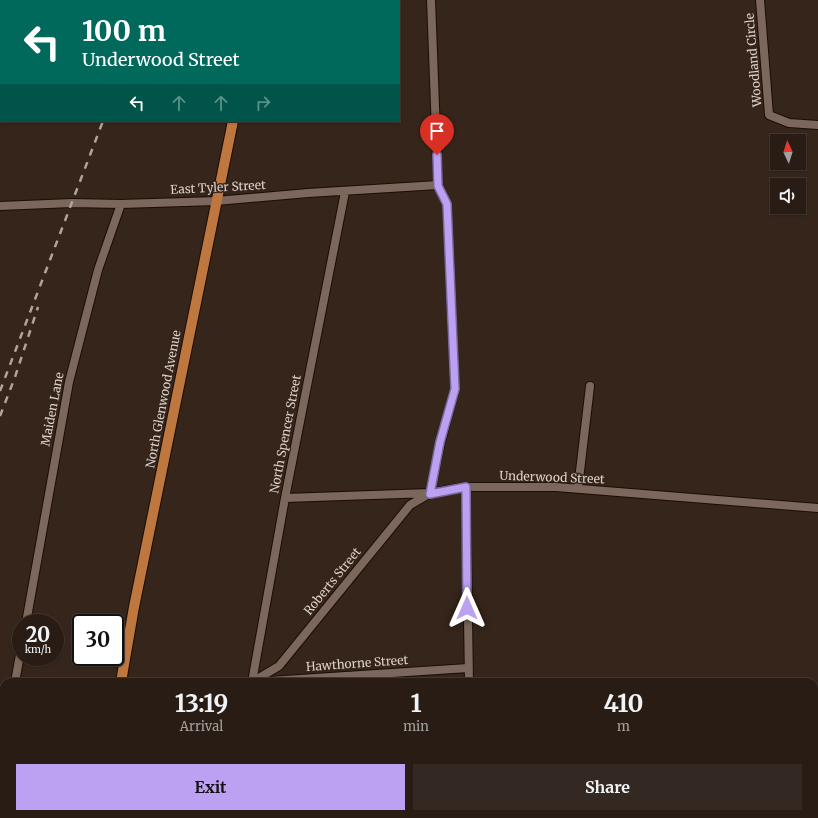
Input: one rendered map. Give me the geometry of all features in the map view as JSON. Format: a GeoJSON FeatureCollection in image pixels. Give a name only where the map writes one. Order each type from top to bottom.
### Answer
{"type":"FeatureCollection","features":[{"type":"Feature","properties":{"kind":"main road","name":"North Glenwood Avenue"},"geometry":{"type":"LineString","coordinates":[[122,678],[134,607],[233,122]]}},
{"type":"Feature","properties":{"kind":"street"},"geometry":{"type":"LineString","coordinates":[[430,494],[440,442],[455,389],[447,204],[438,186],[431,0]]}},
{"type":"Feature","properties":{"kind":"street","name":"Woodland Circle"},"geometry":{"type":"LineString","coordinates":[[760,0],[769,115],[789,124],[818,125]]}},
{"type":"Feature","properties":{"kind":"street","name":"East Tyler Street"},"geometry":{"type":"LineString","coordinates":[[0,206],[72,203],[120,204],[216,201],[438,186]]}},
{"type":"Feature","properties":{"kind":"street","name":"North Spencer Street"},"geometry":{"type":"LineString","coordinates":[[253,678],[285,498],[345,192]]}},
{"type":"Feature","properties":{"kind":"street","name":"Maiden Lane"},"geometry":{"type":"LineString","coordinates":[[28,614],[69,382],[98,270],[120,204]]}},
{"type":"Feature","properties":{"kind":"street"},"geometry":{"type":"LineString","coordinates":[[578,488],[590,386]]}},
{"type":"Feature","properties":{"kind":"street"},"geometry":{"type":"LineString","coordinates":[[466,487],[469,678]]}},
{"type":"Feature","properties":{"kind":"street","name":"Underwood Street"},"geometry":{"type":"LineString","coordinates":[[285,498],[430,494],[466,487],[578,488],[818,508]]}},
{"type":"Feature","properties":{"kind":"street","name":"Roberts Street"},"geometry":{"type":"LineString","coordinates":[[259,678],[279,666],[410,505],[430,494]]}},
{"type":"Feature","properties":{"kind":"street"},"geometry":{"type":"LineString","coordinates":[[16,678],[18,666]]}},
{"type":"Feature","properties":{"kind":"street","name":"Hawthorne Street"},"geometry":{"type":"LineString","coordinates":[[358,678],[468,668]]}},
{"type":"Feature","properties":{"kind":"railway"},"geometry":{"type":"LineString","coordinates":[[0,391],[103,122]]}},
{"type":"Feature","properties":{"kind":"railway"},"geometry":{"type":"LineString","coordinates":[[0,416],[15,377],[38,307]]}},
{"type":"Feature","properties":{"kind":"route"},"geometry":{"type":"LineString","coordinates":[[437,155],[438,186],[447,204],[455,389],[440,442],[430,494],[466,487],[467,608]]}}]}
